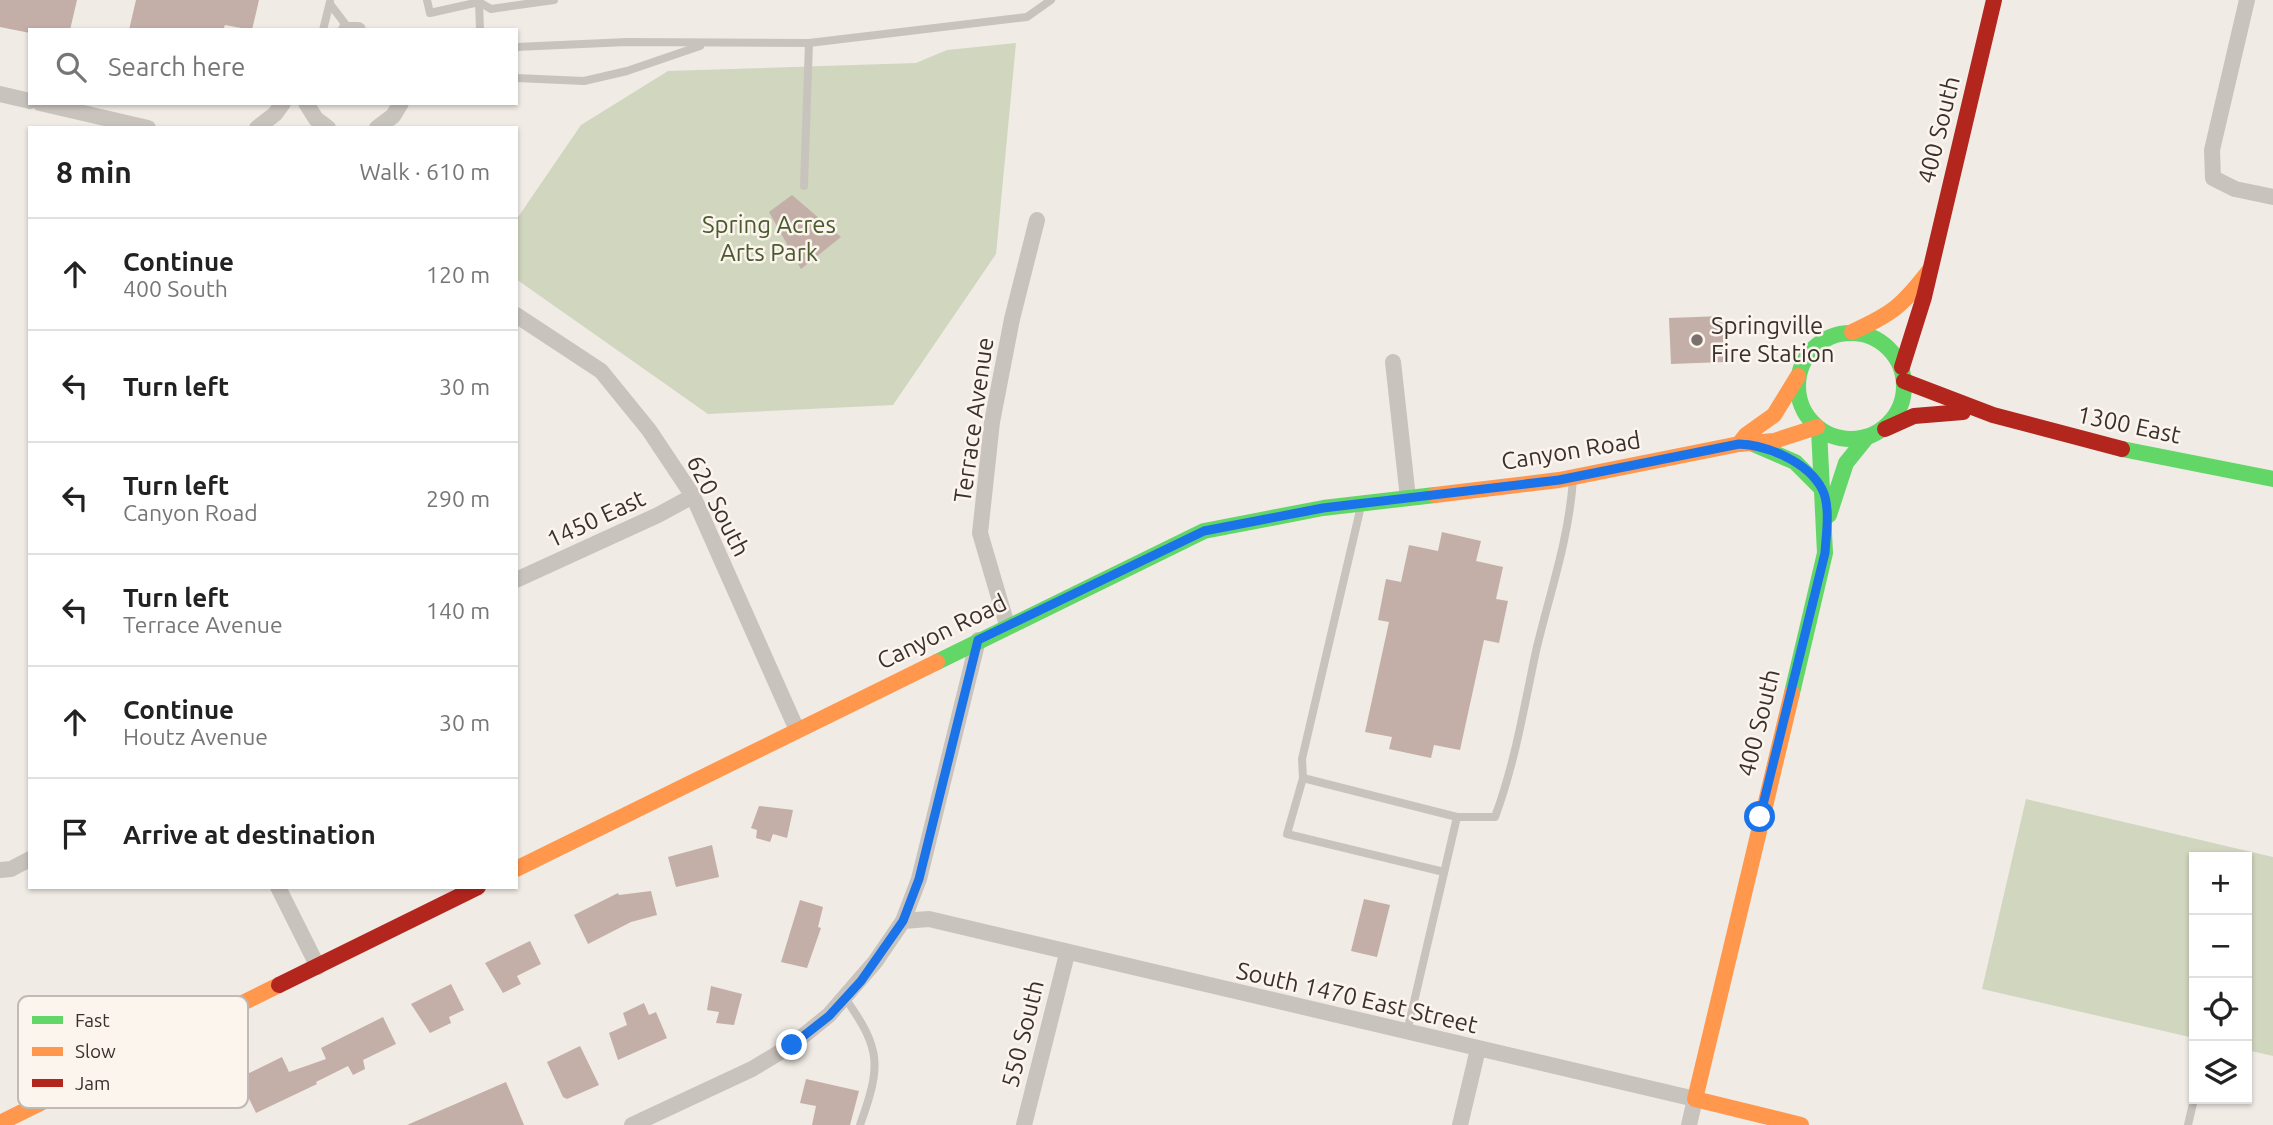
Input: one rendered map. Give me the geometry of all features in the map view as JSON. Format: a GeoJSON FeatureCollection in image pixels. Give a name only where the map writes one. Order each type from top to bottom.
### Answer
{"type":"FeatureCollection","features":[{"type":"Feature","properties":{"kind":"main road","name":"400 South"},"geometry":{"type":"LineString","coordinates":[[1903,374],[1908,342],[1926,302],[1929,271],[1994,0]]}},
{"type":"Feature","properties":{"kind":"main road","name":"400 South"},"geometry":{"type":"LineString","coordinates":[[1852,332],[1888,316],[1906,301],[1929,271]]}},
{"type":"Feature","properties":{"kind":"main road"},"geometry":{"type":"LineString","coordinates":[[1852,332],[1874,337],[1883,343],[1903,374],[1897,414],[1871,435],[1850,439],[1834,437],[1818,428],[1800,404],[1798,375],[1803,361],[1818,344],[1837,334],[1852,332]]}},
{"type":"Feature","properties":{"kind":"main road","name":"1300 East"},"geometry":{"type":"LineString","coordinates":[[1903,374],[1977,412],[2078,438],[2273,479]]}},
{"type":"Feature","properties":{"kind":"main road","name":"Canyon Road"},"geometry":{"type":"LineString","coordinates":[[1746,444],[1746,435],[1774,415],[1798,375]]}},
{"type":"Feature","properties":{"kind":"main road","name":"1300 East"},"geometry":{"type":"LineString","coordinates":[[1871,435],[1914,416],[1941,412],[1977,412]]}},
{"type":"Feature","properties":{"kind":"main road","name":"400 South"},"geometry":{"type":"LineString","coordinates":[[1695,1099],[1825,553],[1827,522],[1818,464],[1818,428]]}},
{"type":"Feature","properties":{"kind":"main road","name":"Canyon Road"},"geometry":{"type":"LineString","coordinates":[[518,868],[1007,625],[1204,531],[1362,503],[1573,477],[1818,428]]}},
{"type":"Feature","properties":{"kind":"main road","name":"400 South"},"geometry":{"type":"LineString","coordinates":[[1827,522],[1846,460],[1854,446],[1871,435]]}},
{"type":"Feature","properties":{"kind":"main road"},"geometry":{"type":"LineString","coordinates":[[1746,444],[1794,462],[1822,489]]}},
{"type":"Feature","properties":{"kind":"main road"},"geometry":{"type":"LineString","coordinates":[[248,1002],[474,889]]}},
{"type":"Feature","properties":{"kind":"main road","name":"South 1470 East Street"},"geometry":{"type":"LineString","coordinates":[[1695,1099],[1801,1125]]}},
{"type":"Feature","properties":{"kind":"main road"},"geometry":{"type":"LineString","coordinates":[[0,1124],[32,1108]]}},
{"type":"Feature","properties":{"kind":"street"},"geometry":{"type":"LineString","coordinates":[[2247,0],[2212,150],[2213,177],[2235,189],[2273,198]]}},
{"type":"Feature","properties":{"kind":"street"},"geometry":{"type":"LineString","coordinates":[[0,94],[28,101]]}},
{"type":"Feature","properties":{"kind":"street"},"geometry":{"type":"LineString","coordinates":[[49,105],[139,126]]}},
{"type":"Feature","properties":{"kind":"street"},"geometry":{"type":"LineString","coordinates":[[260,126],[282,105]]}},
{"type":"Feature","properties":{"kind":"street"},"geometry":{"type":"LineString","coordinates":[[307,105],[316,119],[325,126]]}},
{"type":"Feature","properties":{"kind":"street"},"geometry":{"type":"LineString","coordinates":[[380,126],[395,116]]}},
{"type":"Feature","properties":{"kind":"street","name":"Terrace Avenue"},"geometry":{"type":"LineString","coordinates":[[1007,625],[980,533],[992,422],[1012,319],[1037,220]]}},
{"type":"Feature","properties":{"kind":"street","name":"620 South"},"geometry":{"type":"LineString","coordinates":[[518,316],[601,370],[649,430],[693,496],[797,730]]}},
{"type":"Feature","properties":{"kind":"street"},"geometry":{"type":"LineString","coordinates":[[1393,362],[1408,498]]}},
{"type":"Feature","properties":{"kind":"street","name":"1450 East"},"geometry":{"type":"LineString","coordinates":[[518,579],[658,516],[693,496]]}},
{"type":"Feature","properties":{"kind":"street"},"geometry":{"type":"LineString","coordinates":[[632,1125],[772,1057],[811,1031],[845,998],[876,962],[903,921],[919,879],[978,640]]}},
{"type":"Feature","properties":{"kind":"street"},"geometry":{"type":"LineString","coordinates":[[0,870],[11,869],[28,860]]}},
{"type":"Feature","properties":{"kind":"street"},"geometry":{"type":"LineString","coordinates":[[279,889],[318,967]]}},
{"type":"Feature","properties":{"kind":"street","name":"South 1470 East Street"},"geometry":{"type":"LineString","coordinates":[[903,921],[929,919],[1067,954],[1695,1099]]}},
{"type":"Feature","properties":{"kind":"street","name":"550 South"},"geometry":{"type":"LineString","coordinates":[[1024,1125],[1067,954]]}},
{"type":"Feature","properties":{"kind":"street"},"geometry":{"type":"LineString","coordinates":[[1460,1125],[1478,1049]]}},
{"type":"Feature","properties":{"kind":"street"},"geometry":{"type":"LineString","coordinates":[[1689,1125],[1695,1099]]}},
{"type":"Feature","properties":{"kind":"lane"},"geometry":{"type":"LineString","coordinates":[[427,0],[430,13],[479,2],[491,9],[554,0]]}},
{"type":"Feature","properties":{"kind":"lane"},"geometry":{"type":"LineString","coordinates":[[518,47],[628,42],[809,43],[1027,17],[1051,0]]}},
{"type":"Feature","properties":{"kind":"lane"},"geometry":{"type":"LineString","coordinates":[[330,2],[347,28]]}},
{"type":"Feature","properties":{"kind":"lane"},"geometry":{"type":"LineString","coordinates":[[324,28],[330,2]]}},
{"type":"Feature","properties":{"kind":"lane"},"geometry":{"type":"LineString","coordinates":[[479,2],[480,28]]}},
{"type":"Feature","properties":{"kind":"lane"},"geometry":{"type":"LineString","coordinates":[[804,186],[809,43]]}},
{"type":"Feature","properties":{"kind":"lane"},"geometry":{"type":"LineString","coordinates":[[518,78],[584,80],[627,71],[706,44]]}},
{"type":"Feature","properties":{"kind":"lane"},"geometry":{"type":"LineString","coordinates":[[1303,778],[1457,817],[1495,817],[1508,783],[1537,648],[1570,522],[1573,477]]}},
{"type":"Feature","properties":{"kind":"lane"},"geometry":{"type":"LineString","coordinates":[[1362,503],[1302,759],[1303,778],[1287,834],[1444,872]]}},
{"type":"Feature","properties":{"kind":"lane"},"geometry":{"type":"LineString","coordinates":[[1406,1033],[1457,817]]}},
{"type":"Feature","properties":{"kind":"lane"},"geometry":{"type":"LineString","coordinates":[[845,998],[868,1030],[875,1066],[875,1084],[860,1125]]}},
{"type":"Feature","properties":{"kind":"lane"},"geometry":{"type":"LineString","coordinates":[[2189,1125],[2193,1104]]}},
{"type":"Feature","properties":{"kind":"green space","name":"Spring Acres Arts Park"},"geometry":{"type":"Polygon","coordinates":[[[1016,43],[996,254],[893,405],[708,414],[518,280],[518,217],[581,125],[668,71],[916,63],[947,50],[1016,43]]]}},
{"type":"Feature","properties":{"kind":"green space"},"geometry":{"type":"Polygon","coordinates":[[[2026,799],[2252,852],[2189,852],[2189,1037],[1982,989],[2026,799]]]}},
{"type":"Feature","properties":{"kind":"green space"},"geometry":{"type":"Polygon","coordinates":[[[2252,852],[2273,857],[2273,1056],[2252,1051],[2252,852]]]}},
{"type":"Feature","properties":{"kind":"building"},"geometry":{"type":"Polygon","coordinates":[[[0,0],[77,0],[70,28],[28,28],[28,33],[0,27],[0,0]]]}},
{"type":"Feature","properties":{"kind":"building"},"geometry":{"type":"Polygon","coordinates":[[[136,0],[259,0],[252,28],[225,25],[224,28],[129,28],[136,0]]]}},
{"type":"Feature","properties":{"kind":"building"},"geometry":{"type":"Polygon","coordinates":[[[792,195],[841,237],[801,269],[769,212],[792,195]]]}},
{"type":"Feature","properties":{"kind":"building","name":"Springville Fire Station"},"geometry":{"type":"Polygon","coordinates":[[[1722,316],[1724,362],[1671,364],[1669,318],[1722,316]]]}},
{"type":"Feature","properties":{"kind":"building"},"geometry":{"type":"Polygon","coordinates":[[[1442,532],[1481,541],[1476,561],[1503,567],[1496,599],[1508,601],[1499,643],[1484,640],[1460,750],[1434,745],[1431,758],[1389,749],[1392,737],[1365,732],[1389,622],[1378,620],[1386,579],[1401,582],[1409,545],[1438,551],[1442,532]]]}},
{"type":"Feature","properties":{"kind":"building"},"geometry":{"type":"Polygon","coordinates":[[[759,806],[793,810],[787,838],[773,834],[770,842],[756,838],[757,830],[751,828],[759,806]]]}},
{"type":"Feature","properties":{"kind":"building"},"geometry":{"type":"Polygon","coordinates":[[[712,845],[719,877],[676,887],[668,857],[712,845]]]}},
{"type":"Feature","properties":{"kind":"building"},"geometry":{"type":"Polygon","coordinates":[[[651,891],[657,915],[631,922],[588,944],[574,915],[618,893],[651,891]]]}},
{"type":"Feature","properties":{"kind":"building"},"geometry":{"type":"Polygon","coordinates":[[[1364,899],[1390,905],[1377,957],[1351,951],[1364,899]]]}},
{"type":"Feature","properties":{"kind":"building"},"geometry":{"type":"Polygon","coordinates":[[[800,900],[823,907],[818,927],[821,928],[807,968],[781,962],[800,900]]]}},
{"type":"Feature","properties":{"kind":"building"},"geometry":{"type":"Polygon","coordinates":[[[530,941],[541,964],[517,976],[521,984],[503,993],[485,963],[530,941]]]}},
{"type":"Feature","properties":{"kind":"building"},"geometry":{"type":"Polygon","coordinates":[[[451,984],[464,1010],[449,1017],[451,1023],[430,1033],[411,1004],[451,984]]]}},
{"type":"Feature","properties":{"kind":"building"},"geometry":{"type":"Polygon","coordinates":[[[711,986],[742,994],[734,1025],[716,1023],[719,1012],[707,1010],[711,986]]]}},
{"type":"Feature","properties":{"kind":"building"},"geometry":{"type":"Polygon","coordinates":[[[644,1003],[649,1015],[656,1012],[667,1038],[618,1060],[609,1033],[627,1025],[623,1013],[644,1003]]]}},
{"type":"Feature","properties":{"kind":"building"},"geometry":{"type":"Polygon","coordinates":[[[383,1017],[396,1044],[363,1060],[365,1069],[353,1075],[348,1066],[256,1113],[248,1097],[248,1074],[282,1057],[289,1072],[326,1059],[321,1048],[383,1017]]]}},
{"type":"Feature","properties":{"kind":"building"},"geometry":{"type":"Polygon","coordinates":[[[580,1046],[599,1085],[567,1099],[563,1097],[547,1062],[580,1046]]]}},
{"type":"Feature","properties":{"kind":"building"},"geometry":{"type":"Polygon","coordinates":[[[806,1079],[859,1091],[850,1125],[812,1125],[816,1106],[800,1103],[806,1079]]]}},
{"type":"Feature","properties":{"kind":"building"},"geometry":{"type":"Polygon","coordinates":[[[506,1082],[524,1125],[407,1125],[506,1082]]]}},
{"type":"Feature","properties":{"kind":"traffic: fast"},"geometry":{"type":"LineString","coordinates":[[1851,333],[1871,337],[1889,348],[1900,366],[1904,386],[1900,406],[1889,424],[1871,435],[1851,439],[1831,435],[1813,424],[1802,406],[1798,386],[1802,366],[1813,348],[1831,337],[1851,333]]}},
{"type":"Feature","properties":{"kind":"traffic: fast"},"geometry":{"type":"LineString","coordinates":[[1792,693],[1825,553],[1819,429]]}},
{"type":"Feature","properties":{"kind":"traffic: fast"},"geometry":{"type":"LineString","coordinates":[[1829,515],[1846,463],[1867,437]]}},
{"type":"Feature","properties":{"kind":"traffic: fast"},"geometry":{"type":"LineString","coordinates":[[1753,444],[1795,462],[1822,489]]}},
{"type":"Feature","properties":{"kind":"traffic: fast"},"geometry":{"type":"LineString","coordinates":[[2122,449],[2273,479]]}},
{"type":"Feature","properties":{"kind":"traffic: fast"},"geometry":{"type":"LineString","coordinates":[[937,662],[1204,531],[1323,508],[1435,495]]}},
{"type":"Feature","properties":{"kind":"traffic: slow"},"geometry":{"type":"LineString","coordinates":[[1852,332],[1895,308],[1929,271]]}},
{"type":"Feature","properties":{"kind":"traffic: slow"},"geometry":{"type":"LineString","coordinates":[[1739,444],[1746,435],[1774,415],[1798,376]]}},
{"type":"Feature","properties":{"kind":"traffic: slow"},"geometry":{"type":"LineString","coordinates":[[1435,495],[1559,480],[1739,444],[1774,441],[1817,427]]}},
{"type":"Feature","properties":{"kind":"traffic: slow"},"geometry":{"type":"LineString","coordinates":[[518,868],[937,662]]}},
{"type":"Feature","properties":{"kind":"traffic: slow"},"geometry":{"type":"LineString","coordinates":[[1792,693],[1695,1099],[1801,1125]]}},
{"type":"Feature","properties":{"kind":"traffic: slow"},"geometry":{"type":"LineString","coordinates":[[248,1000],[279,985]]}},
{"type":"Feature","properties":{"kind":"traffic: slow"},"geometry":{"type":"LineString","coordinates":[[0,1123],[30,1108]]}},
{"type":"Feature","properties":{"kind":"traffic: jam"},"geometry":{"type":"LineString","coordinates":[[1902,367],[1924,297],[1994,0]]}},
{"type":"Feature","properties":{"kind":"traffic: jam"},"geometry":{"type":"LineString","coordinates":[[1904,381],[1993,415],[2122,449]]}},
{"type":"Feature","properties":{"kind":"traffic: jam"},"geometry":{"type":"LineString","coordinates":[[1885,429],[1914,416],[1963,412]]}},
{"type":"Feature","properties":{"kind":"traffic: jam"},"geometry":{"type":"LineString","coordinates":[[279,985],[474,889]]}},
{"type":"Feature","properties":{"kind":"place","name":"Springville Fire Station"},"geometry":{"type":"Point","coordinates":[1697,340]}},
{"type":"Feature","properties":{"kind":"route"},"geometry":{"type":"LineString","coordinates":[[792,1045],[829,1016],[861,981],[903,921],[919,879],[978,640],[1204,531],[1323,508],[1559,480],[1739,444],[1753,444],[1794,462],[1822,489],[1827,522],[1825,553],[1760,817]]}}]}
